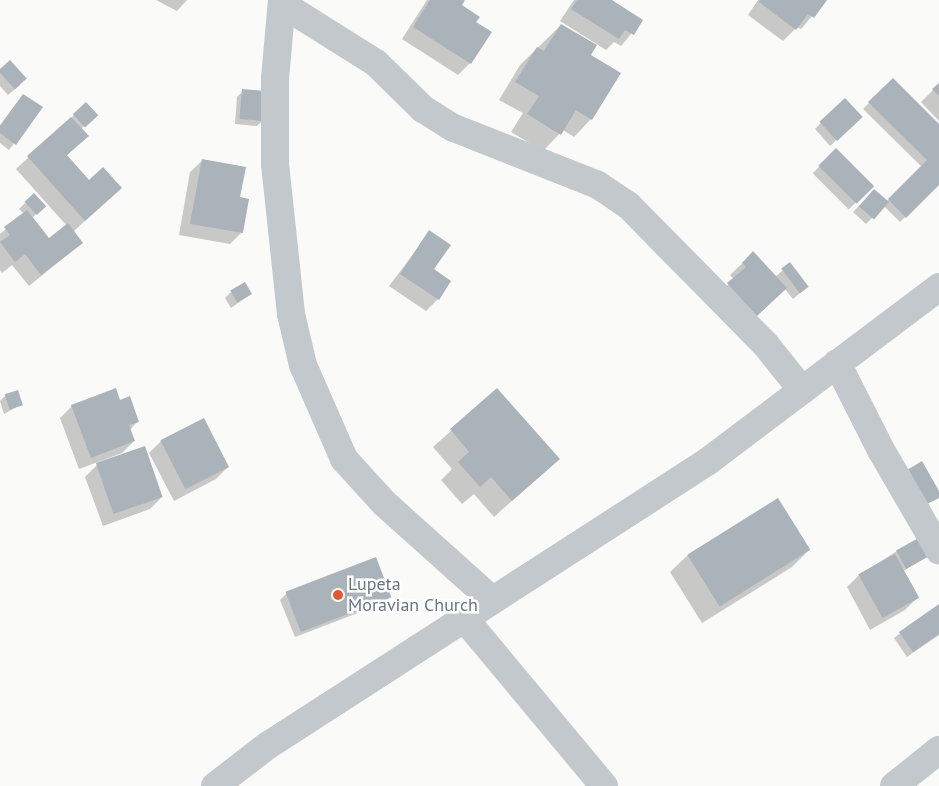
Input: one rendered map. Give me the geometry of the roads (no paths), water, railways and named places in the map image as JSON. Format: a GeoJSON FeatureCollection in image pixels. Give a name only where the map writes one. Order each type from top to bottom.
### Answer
{"type":"FeatureCollection","features":[{"type":"Feature","properties":{"kind":"street"},"geometry":{"type":"LineString","coordinates":[[491,599],[384,503],[344,459],[303,365],[291,314],[275,164],[275,78],[282,2],[376,63],[423,109],[454,128],[598,185],[629,206],[766,345],[802,390]]}},
{"type":"Feature","properties":{"kind":"street"},"geometry":{"type":"LineString","coordinates":[[215,786],[267,746],[491,599],[707,462],[939,287]]}},
{"type":"Feature","properties":{"kind":"street"},"geometry":{"type":"LineString","coordinates":[[837,363],[881,450],[939,550]]}},
{"type":"Feature","properties":{"kind":"street"},"geometry":{"type":"LineString","coordinates":[[464,618],[604,786]]}},
{"type":"Feature","properties":{"kind":"street"},"geometry":{"type":"LineString","coordinates":[[894,786],[939,750]]}},
{"type":"Feature","properties":{"kind":"place","name":"Lupeta Moravian Church"},"geometry":{"type":"Point","coordinates":[338,595]}}]}
